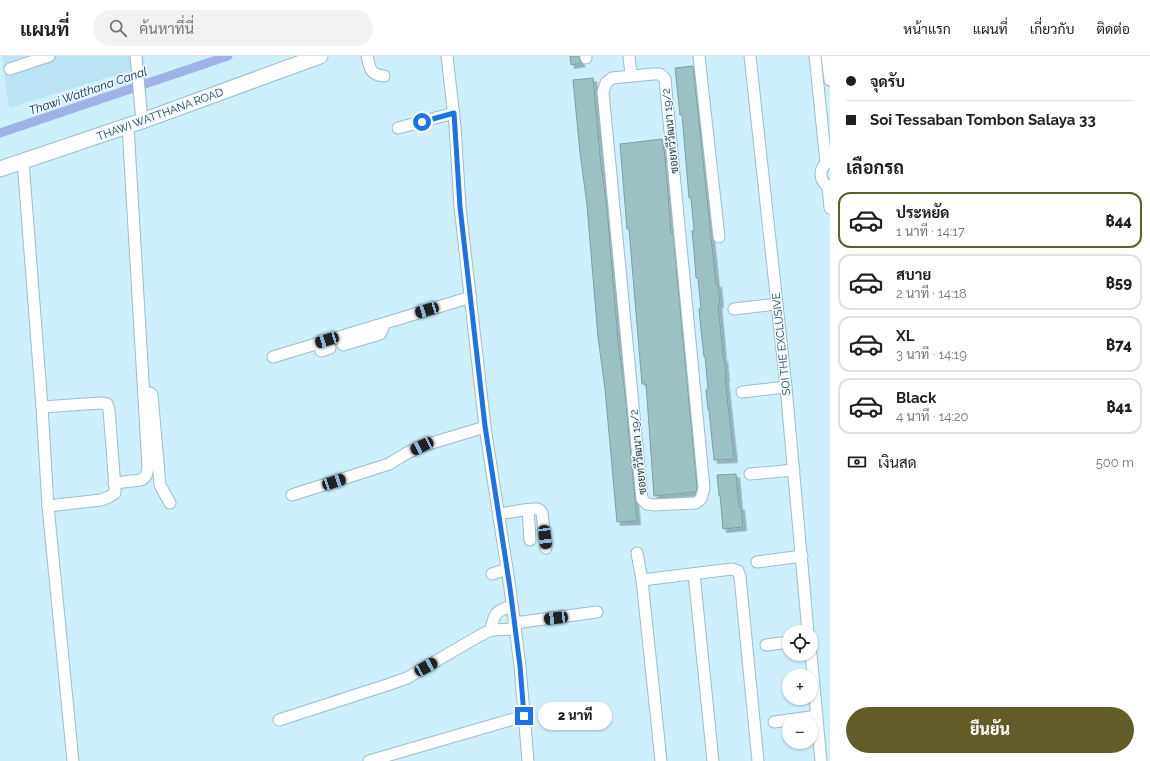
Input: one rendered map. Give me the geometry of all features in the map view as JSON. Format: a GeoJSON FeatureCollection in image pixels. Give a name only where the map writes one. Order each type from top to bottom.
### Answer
{"type":"FeatureCollection","features":[{"type":"Feature","properties":{"kind":"main road","name":"THAWI WATTHANA ROAD"},"geometry":{"type":"LineString","coordinates":[[0,169],[135,123],[320,56]]}},
{"type":"Feature","properties":{"kind":"street"},"geometry":{"type":"LineString","coordinates":[[10,69],[50,56]]}},
{"type":"Feature","properties":{"kind":"street"},"geometry":{"type":"LineString","coordinates":[[367,56],[369,67],[373,72],[384,76]]}},
{"type":"Feature","properties":{"kind":"street"},"geometry":{"type":"LineString","coordinates":[[447,56],[454,113],[460,207],[485,426],[515,626],[528,761]]}},
{"type":"Feature","properties":{"kind":"street"},"geometry":{"type":"LineString","coordinates":[[629,56],[631,75]]}},
{"type":"Feature","properties":{"kind":"street"},"geometry":{"type":"LineString","coordinates":[[700,56],[719,237]]}},
{"type":"Feature","properties":{"kind":"street","name":"SOI THE EXCLUSIVE"},"geometry":{"type":"LineString","coordinates":[[750,56],[786,387],[807,625]]}},
{"type":"Feature","properties":{"kind":"street"},"geometry":{"type":"LineString","coordinates":[[815,56],[828,162],[823,166],[821,175],[822,179],[829,186],[830,208]]}},
{"type":"Feature","properties":{"kind":"street"},"geometry":{"type":"LineString","coordinates":[[827,56],[830,80]]}},
{"type":"Feature","properties":{"kind":"street"},"geometry":{"type":"LineString","coordinates":[[114,483],[141,480],[145,478],[148,467],[144,393],[135,123],[140,100],[136,60]]}},
{"type":"Feature","properties":{"kind":"street","name":"ซอยทวีวัฒนา 19/2"},"geometry":{"type":"LineString","coordinates":[[660,74],[664,79],[704,488],[701,499],[696,503],[653,505],[646,504],[642,499],[603,92],[606,83],[612,78],[631,75],[660,74]]}},
{"type":"Feature","properties":{"kind":"street"},"geometry":{"type":"LineString","coordinates":[[398,128],[454,113]]}},
{"type":"Feature","properties":{"kind":"street"},"geometry":{"type":"LineString","coordinates":[[23,161],[42,406],[48,506],[73,761]]}},
{"type":"Feature","properties":{"kind":"street"},"geometry":{"type":"LineString","coordinates":[[273,357],[471,297]]}},
{"type":"Feature","properties":{"kind":"street"},"geometry":{"type":"LineString","coordinates":[[734,309],[777,304]]}},
{"type":"Feature","properties":{"kind":"street"},"geometry":{"type":"LineString","coordinates":[[342,345],[380,334],[383,328],[382,324]]}},
{"type":"Feature","properties":{"kind":"street"},"geometry":{"type":"LineString","coordinates":[[742,392],[786,387]]}},
{"type":"Feature","properties":{"kind":"street"},"geometry":{"type":"LineString","coordinates":[[144,393],[150,393],[152,395],[160,484],[170,503]]}},
{"type":"Feature","properties":{"kind":"street"},"geometry":{"type":"LineString","coordinates":[[42,406],[100,403],[107,404],[109,410],[114,483],[114,493],[110,497],[101,500],[48,506]]}},
{"type":"Feature","properties":{"kind":"street"},"geometry":{"type":"LineString","coordinates":[[292,495],[390,464],[407,453],[422,446],[485,426]]}},
{"type":"Feature","properties":{"kind":"street"},"geometry":{"type":"LineString","coordinates":[[750,474],[794,470]]}},
{"type":"Feature","properties":{"kind":"street"},"geometry":{"type":"LineString","coordinates":[[499,514],[536,509],[539,510],[542,513],[546,548]]}},
{"type":"Feature","properties":{"kind":"street"},"geometry":{"type":"LineString","coordinates":[[528,510],[530,540]]}},
{"type":"Feature","properties":{"kind":"street"},"geometry":{"type":"LineString","coordinates":[[637,553],[642,580],[661,761]]}},
{"type":"Feature","properties":{"kind":"street"},"geometry":{"type":"LineString","coordinates":[[757,562],[802,556]]}},
{"type":"Feature","properties":{"kind":"street"},"geometry":{"type":"LineString","coordinates":[[492,574],[507,569]]}},
{"type":"Feature","properties":{"kind":"street"},"geometry":{"type":"LineString","coordinates":[[642,580],[732,570],[738,571],[740,578],[758,761]]}},
{"type":"Feature","properties":{"kind":"street"},"geometry":{"type":"LineString","coordinates":[[694,574],[713,761]]}},
{"type":"Feature","properties":{"kind":"street"},"geometry":{"type":"LineString","coordinates":[[491,630],[495,614],[500,610],[512,606]]}},
{"type":"Feature","properties":{"kind":"street"},"geometry":{"type":"LineString","coordinates":[[279,720],[407,678],[491,630],[597,612]]}},
{"type":"Feature","properties":{"kind":"street"},"geometry":{"type":"LineString","coordinates":[[766,645],[782,643]]}},
{"type":"Feature","properties":{"kind":"street"},"geometry":{"type":"LineString","coordinates":[[812,661],[817,713]]}},
{"type":"Feature","properties":{"kind":"street"},"geometry":{"type":"LineString","coordinates":[[370,761],[524,716]]}},
{"type":"Feature","properties":{"kind":"street"},"geometry":{"type":"LineString","coordinates":[[774,722],[782,721]]}},
{"type":"Feature","properties":{"kind":"street"},"geometry":{"type":"LineString","coordinates":[[818,727],[821,761]]}},
{"type":"Feature","properties":{"kind":"shaded area"},"geometry":{"type":"Polygon","coordinates":[[[2,56],[144,56],[145,66],[9,108],[2,56]]]}},
{"type":"Feature","properties":{"kind":"building"},"geometry":{"type":"Polygon","coordinates":[[[570,56],[579,56],[582,63],[571,65],[570,56]]]}},
{"type":"Feature","properties":{"kind":"building"},"geometry":{"type":"Polygon","coordinates":[[[693,66],[716,284],[718,284],[720,304],[718,304],[734,459],[714,460],[708,410],[706,390],[708,389],[699,309],[701,309],[698,278],[696,278],[691,198],[689,198],[682,115],[680,115],[675,68],[693,66]]]}},
{"type":"Feature","properties":{"kind":"building"},"geometry":{"type":"Polygon","coordinates":[[[593,78],[637,521],[617,522],[605,389],[598,337],[587,205],[573,80],[593,78]]]}},
{"type":"Feature","properties":{"kind":"building"},"geometry":{"type":"Polygon","coordinates":[[[662,139],[665,156],[671,234],[673,233],[697,487],[696,492],[654,496],[646,384],[642,384],[629,229],[627,229],[620,144],[662,139]]]}},
{"type":"Feature","properties":{"kind":"building"},"geometry":{"type":"Polygon","coordinates":[[[736,474],[739,507],[741,507],[743,527],[723,529],[717,475],[736,474]]]}},
{"type":"Feature","properties":{"kind":"waterway","name":"Thawi Watthana Canal"},"geometry":{"type":"LineString","coordinates":[[0,133],[228,56]]}},
{"type":"Feature","properties":{"kind":"route"},"geometry":{"type":"LineString","coordinates":[[422,122],[454,113],[460,207],[485,426],[510,588],[520,666],[524,716]]}}]}
